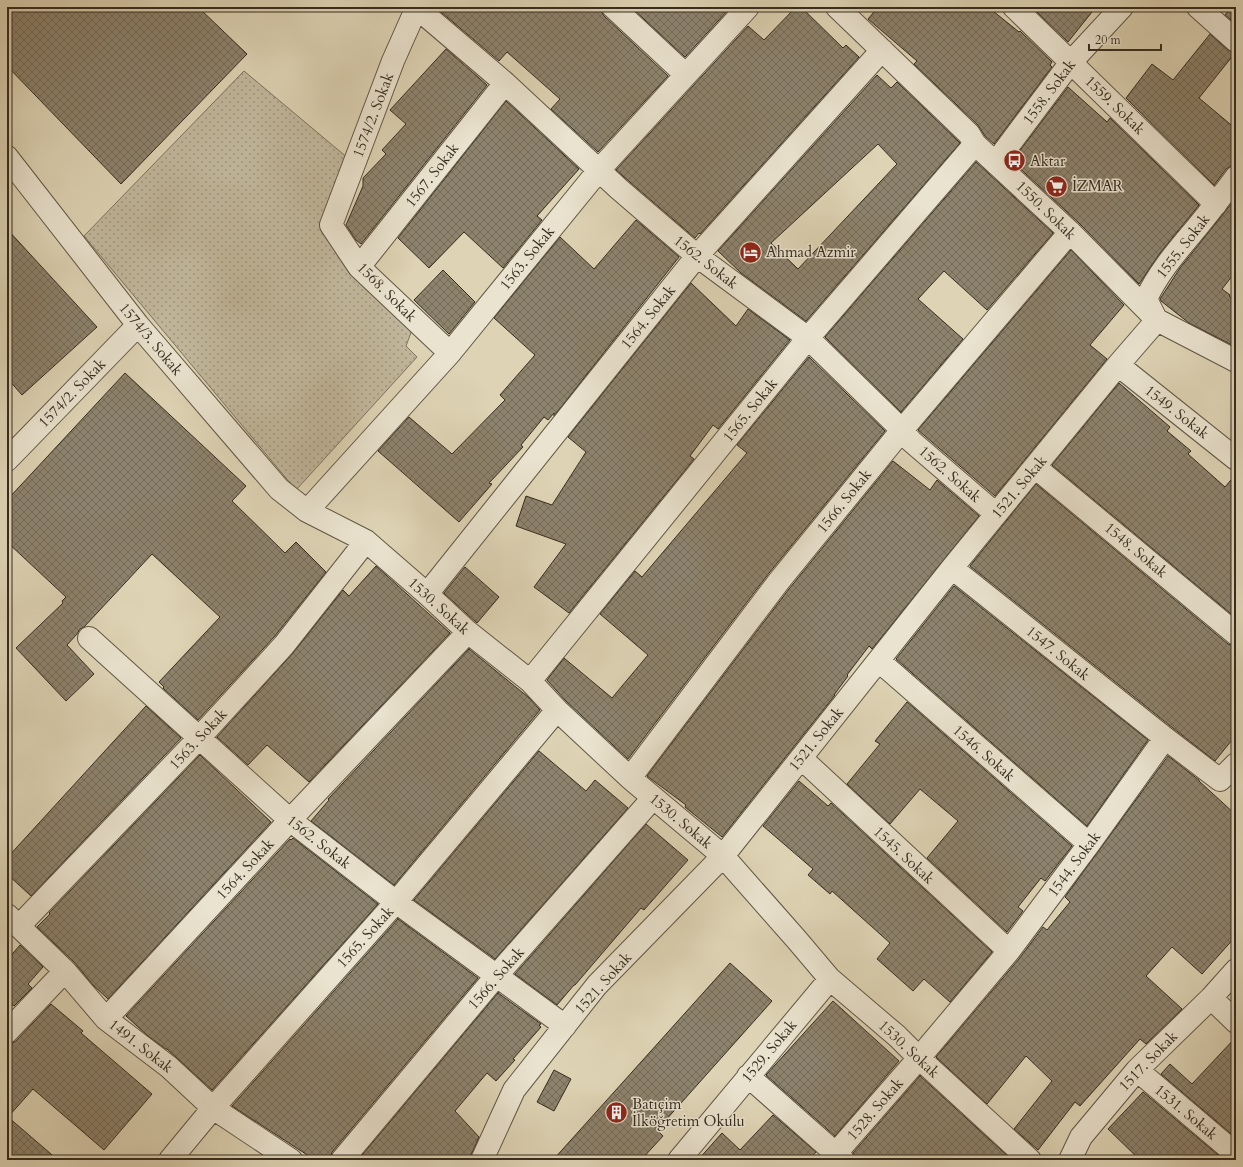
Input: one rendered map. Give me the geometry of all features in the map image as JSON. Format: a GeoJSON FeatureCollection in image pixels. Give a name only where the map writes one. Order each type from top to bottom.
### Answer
{"type":"FeatureCollection","features":[{"type":"Feature","properties":{"kind":"street"},"geometry":{"type":"LineString","coordinates":[[613,7],[686,74]]}},
{"type":"Feature","properties":{"kind":"street","name":"1563. Sokak"},"geometry":{"type":"LineString","coordinates":[[307,511],[450,353],[599,170],[748,7]]}},
{"type":"Feature","properties":{"kind":"street","name":"1550. Sokak"},"geometry":{"type":"LineString","coordinates":[[837,7],[969,134],[975,144],[1070,232],[1157,320],[1236,361]]}},
{"type":"Feature","properties":{"kind":"street","name":"1559. Sokak"},"geometry":{"type":"LineString","coordinates":[[1014,7],[1216,204]]}},
{"type":"Feature","properties":{"kind":"street","name":"1558. Sokak"},"geometry":{"type":"LineString","coordinates":[[996,162],[1071,62],[1122,7]]}},
{"type":"Feature","properties":{"kind":"street"},"geometry":{"type":"LineString","coordinates":[[1198,7],[1236,41]]}},
{"type":"Feature","properties":{"kind":"street","name":"1562. Sokak"},"geometry":{"type":"LineString","coordinates":[[417,8],[505,83],[599,170],[696,256],[808,338],[902,430],[911,441],[996,514]]}},
{"type":"Feature","properties":{"kind":"street","name":"1574/2. Sokak"},"geometry":{"type":"LineString","coordinates":[[331,225],[393,61],[417,8]]}},
{"type":"Feature","properties":{"kind":"street","name":"1564. Sokak"},"geometry":{"type":"LineString","coordinates":[[426,594],[696,256],[882,50]]}},
{"type":"Feature","properties":{"kind":"street","name":"1567. Sokak"},"geometry":{"type":"LineString","coordinates":[[359,267],[505,83]]}},
{"type":"Feature","properties":{"kind":"street","name":"1565. Sokak"},"geometry":{"type":"LineString","coordinates":[[530,681],[808,338],[975,144]]}},
{"type":"Feature","properties":{"kind":"street","name":"1574/3. Sokak"},"geometry":{"type":"LineString","coordinates":[[7,156],[138,325],[279,489],[307,511]]}},
{"type":"Feature","properties":{"kind":"street","name":"1555. Sokak"},"geometry":{"type":"LineString","coordinates":[[1157,320],[1146,299],[1151,289],[1166,264],[1216,204],[1236,177]]}},
{"type":"Feature","properties":{"kind":"street","name":"1568. Sokak"},"geometry":{"type":"LineString","coordinates":[[331,225],[359,267],[450,353]]}},
{"type":"Feature","properties":{"kind":"street","name":"1566. Sokak"},"geometry":{"type":"LineString","coordinates":[[630,778],[779,581],[902,430],[1070,232]]}},
{"type":"Feature","properties":{"kind":"street","name":"1521. Sokak"},"geometry":{"type":"LineString","coordinates":[[482,1160],[514,1090],[597,986],[723,856],[952,568],[1118,365],[1157,320]]}},
{"type":"Feature","properties":{"kind":"street","name":"1574/2. Sokak"},"geometry":{"type":"LineString","coordinates":[[7,460],[138,325]]}},
{"type":"Feature","properties":{"kind":"street","name":"1549. Sokak"},"geometry":{"type":"LineString","coordinates":[[1118,365],[1236,459]]}},
{"type":"Feature","properties":{"kind":"street","name":"1548. Sokak"},"geometry":{"type":"LineString","coordinates":[[1035,467],[1236,634]]}},
{"type":"Feature","properties":{"kind":"street","name":"1530. Sokak"},"geometry":{"type":"LineString","coordinates":[[307,511],[366,541],[468,632],[530,681],[557,710],[630,778],[723,856],[830,979],[897,1036],[1030,1160]]}},
{"type":"Feature","properties":{"kind":"street","name":"1563. Sokak"},"geometry":{"type":"LineString","coordinates":[[13,921],[199,738],[284,645],[366,541]]}},
{"type":"Feature","properties":{"kind":"street","name":"1547. Sokak"},"geometry":{"type":"LineString","coordinates":[[952,568],[1164,738]]}},
{"type":"Feature","properties":{"kind":"street","name":"1564. Sokak"},"geometry":{"type":"LineString","coordinates":[[106,1019],[290,820],[468,632]]}},
{"type":"Feature","properties":{"kind":"street","name":"1562. Sokak"},"geometry":{"type":"LineString","coordinates":[[89,638],[290,820],[396,902],[498,975],[565,1026]]}},
{"type":"Feature","properties":{"kind":"street","name":"1546. Sokak"},"geometry":{"type":"LineString","coordinates":[[879,661],[1089,844]]}},
{"type":"Feature","properties":{"kind":"street","name":"1565. Sokak"},"geometry":{"type":"LineString","coordinates":[[170,1160],[213,1108],[396,902],[557,710]]}},
{"type":"Feature","properties":{"kind":"street"},"geometry":{"type":"LineString","coordinates":[[1164,738],[1220,780],[1236,764]]}},
{"type":"Feature","properties":{"kind":"street","name":"1544. Sokak"},"geometry":{"type":"LineString","coordinates":[[919,1058],[1008,951],[1089,844],[1164,738]]}},
{"type":"Feature","properties":{"kind":"street","name":"1545. Sokak"},"geometry":{"type":"LineString","coordinates":[[801,758],[1008,951]]}},
{"type":"Feature","properties":{"kind":"street","name":"1566. Sokak"},"geometry":{"type":"LineString","coordinates":[[342,1160],[498,975],[653,798]]}},
{"type":"Feature","properties":{"kind":"street","name":"1491. Sokak"},"geometry":{"type":"LineString","coordinates":[[13,921],[65,971],[106,1019],[169,1067],[213,1108],[291,1160]]}},
{"type":"Feature","properties":{"kind":"street","name":"1517. Sokak"},"geometry":{"type":"LineString","coordinates":[[1070,1160],[1081,1137],[1137,1070],[1211,998],[1236,970]]}},
{"type":"Feature","properties":{"kind":"street"},"geometry":{"type":"LineString","coordinates":[[7,1032],[65,971]]}},
{"type":"Feature","properties":{"kind":"street","name":"1529. Sokak"},"geometry":{"type":"LineString","coordinates":[[679,1160],[830,979]]}},
{"type":"Feature","properties":{"kind":"street"},"geometry":{"type":"LineString","coordinates":[[1211,998],[1236,1022]]}},
{"type":"Feature","properties":{"kind":"street","name":"1528. Sokak"},"geometry":{"type":"LineString","coordinates":[[837,1158],[919,1058]]}},
{"type":"Feature","properties":{"kind":"street","name":"1531. Sokak"},"geometry":{"type":"LineString","coordinates":[[1137,1070],[1236,1154]]}},
{"type":"Feature","properties":{"kind":"street"},"geometry":{"type":"LineString","coordinates":[[748,1076],[837,1158]]}},
{"type":"Feature","properties":{"kind":"shaded area"},"geometry":{"type":"Polygon","coordinates":[[[244,71],[355,164],[337,219],[412,330],[406,346],[417,357],[296,490],[84,236],[244,71]]]}},
{"type":"Feature","properties":{"kind":"building"},"geometry":{"type":"Polygon","coordinates":[[[7,7],[198,7],[247,54],[121,184],[7,66],[7,7]]]}},
{"type":"Feature","properties":{"kind":"building"},"geometry":{"type":"Polygon","coordinates":[[[435,7],[601,7],[601,11],[604,16],[668,76],[598,152],[551,109],[560,99],[507,52],[499,61],[435,7]]]}},
{"type":"Feature","properties":{"kind":"building"},"geometry":{"type":"Polygon","coordinates":[[[631,7],[727,7],[729,9],[685,57],[631,7]]]}},
{"type":"Feature","properties":{"kind":"building"},"geometry":{"type":"Polygon","coordinates":[[[796,7],[801,7],[843,48],[846,45],[859,57],[695,238],[616,170],[748,26],[764,40],[796,7]]]}},
{"type":"Feature","properties":{"kind":"building"},"geometry":{"type":"Polygon","coordinates":[[[878,7],[988,7],[1019,32],[1020,31],[1052,62],[1050,65],[1052,67],[994,144],[985,136],[978,125],[914,64],[917,61],[868,19],[878,7]]]}},
{"type":"Feature","properties":{"kind":"building"},"geometry":{"type":"Polygon","coordinates":[[[1039,7],[1096,7],[1068,42],[1036,11],[1039,7]]]}},
{"type":"Feature","properties":{"kind":"building"},"geometry":{"type":"Polygon","coordinates":[[[1231,7],[1236,7],[1236,24],[1225,15],[1231,7]]]}},
{"type":"Feature","properties":{"kind":"building"},"geometry":{"type":"Polygon","coordinates":[[[1210,34],[1228,50],[1235,53],[1199,98],[1236,129],[1236,165],[1226,169],[1214,185],[1126,98],[1152,64],[1173,80],[1210,34]]]}},
{"type":"Feature","properties":{"kind":"building"},"geometry":{"type":"Polygon","coordinates":[[[446,49],[487,85],[361,244],[356,240],[346,225],[363,186],[363,178],[386,154],[382,150],[406,124],[390,110],[446,49]]]}},
{"type":"Feature","properties":{"kind":"building"},"geometry":{"type":"Polygon","coordinates":[[[877,75],[891,88],[897,82],[960,143],[806,321],[741,273],[718,251],[877,75]],[[878,144],[771,243],[798,269],[897,164],[878,144]]]}},
{"type":"Feature","properties":{"kind":"building"},"geometry":{"type":"Polygon","coordinates":[[[1068,87],[1107,122],[1110,118],[1199,205],[1160,253],[1139,284],[1079,223],[1012,161],[1068,87]]]}},
{"type":"Feature","properties":{"kind":"building"},"geometry":{"type":"Polygon","coordinates":[[[506,101],[579,169],[537,216],[542,220],[503,268],[464,232],[429,268],[398,238],[506,101]]]}},
{"type":"Feature","properties":{"kind":"building"},"geometry":{"type":"Polygon","coordinates":[[[976,162],[1053,233],[987,310],[944,271],[918,299],[963,339],[901,412],[825,337],[976,162]]]}},
{"type":"Feature","properties":{"kind":"building"},"geometry":{"type":"Polygon","coordinates":[[[1236,198],[1236,271],[1222,289],[1236,302],[1236,347],[1189,323],[1160,299],[1180,268],[1236,198]]]}},
{"type":"Feature","properties":{"kind":"building"},"geometry":{"type":"Polygon","coordinates":[[[636,220],[679,257],[554,416],[554,413],[548,420],[544,417],[521,445],[523,447],[489,483],[492,484],[459,522],[378,451],[409,417],[452,454],[505,400],[500,395],[535,355],[494,318],[560,237],[594,269],[636,220]]]}},
{"type":"Feature","properties":{"kind":"building"},"geometry":{"type":"Polygon","coordinates":[[[7,229],[97,327],[22,395],[7,378],[7,229]]]}},
{"type":"Feature","properties":{"kind":"building"},"geometry":{"type":"Polygon","coordinates":[[[1071,250],[1124,305],[1090,345],[1107,359],[995,496],[918,430],[1071,250]]]}},
{"type":"Feature","properties":{"kind":"building"},"geometry":{"type":"Polygon","coordinates":[[[443,270],[475,302],[449,334],[414,300],[443,270]]]}},
{"type":"Feature","properties":{"kind":"building"},"geometry":{"type":"Polygon","coordinates":[[[691,283],[736,326],[748,309],[790,340],[718,429],[713,425],[690,456],[694,459],[569,613],[534,587],[566,544],[516,526],[526,496],[552,505],[586,452],[568,437],[691,283]]]}},
{"type":"Feature","properties":{"kind":"building"},"geometry":{"type":"Polygon","coordinates":[[[809,357],[885,431],[769,573],[628,759],[566,701],[547,680],[564,658],[612,698],[648,655],[600,614],[635,571],[642,577],[747,453],[737,445],[809,357]]]}},
{"type":"Feature","properties":{"kind":"building"},"geometry":{"type":"Polygon","coordinates":[[[125,373],[246,486],[232,501],[285,553],[296,542],[326,572],[274,637],[198,720],[163,688],[164,687],[159,682],[220,617],[152,554],[84,627],[80,629],[67,645],[94,674],[66,701],[16,648],[63,603],[62,601],[66,597],[7,542],[7,500],[125,373]]]}},
{"type":"Feature","properties":{"kind":"building"},"geometry":{"type":"Polygon","coordinates":[[[1119,383],[1170,427],[1167,431],[1191,451],[1188,454],[1225,487],[1236,474],[1236,618],[1052,465],[1119,383]]]}},
{"type":"Feature","properties":{"kind":"building"},"geometry":{"type":"Polygon","coordinates":[[[893,461],[930,490],[937,480],[979,516],[872,649],[869,646],[847,675],[848,676],[835,695],[722,837],[685,807],[686,805],[647,776],[789,589],[893,461]]]}},
{"type":"Feature","properties":{"kind":"building"},"geometry":{"type":"Polygon","coordinates":[[[1036,484],[1228,644],[1236,646],[1236,735],[1215,761],[970,566],[1036,484]]]}},
{"type":"Feature","properties":{"kind":"building"},"geometry":{"type":"Polygon","coordinates":[[[376,566],[450,633],[309,782],[267,745],[248,765],[217,737],[293,653],[343,590],[349,596],[376,566]]]}},
{"type":"Feature","properties":{"kind":"building"},"geometry":{"type":"Polygon","coordinates":[[[465,567],[499,597],[477,623],[444,593],[465,567]]]}},
{"type":"Feature","properties":{"kind":"building"},"geometry":{"type":"Polygon","coordinates":[[[954,586],[1148,740],[1087,826],[896,659],[954,586]]]}},
{"type":"Feature","properties":{"kind":"building"},"geometry":{"type":"Polygon","coordinates":[[[469,649],[528,697],[540,710],[394,885],[311,821],[329,800],[328,799],[469,649]]]}},
{"type":"Feature","properties":{"kind":"building"},"geometry":{"type":"Polygon","coordinates":[[[907,702],[1072,846],[1045,881],[1041,878],[1018,907],[1023,911],[1007,932],[927,858],[958,821],[920,789],[890,824],[847,784],[880,744],[875,741],[907,702]]]}},
{"type":"Feature","properties":{"kind":"building"},"geometry":{"type":"Polygon","coordinates":[[[146,706],[181,738],[31,896],[7,874],[7,858],[146,706]]]}},
{"type":"Feature","properties":{"kind":"building"},"geometry":{"type":"Polygon","coordinates":[[[539,751],[586,791],[595,780],[628,808],[495,959],[414,900],[539,751]]]}},
{"type":"Feature","properties":{"kind":"building"},"geometry":{"type":"Polygon","coordinates":[[[200,755],[271,822],[108,999],[93,985],[74,962],[37,927],[200,755]]]}},
{"type":"Feature","properties":{"kind":"building"},"geometry":{"type":"Polygon","coordinates":[[[1168,756],[1199,780],[1236,815],[1236,936],[1202,974],[1172,947],[1146,976],[1182,1009],[1146,1044],[1140,1039],[1080,1106],[1075,1102],[1038,1150],[1014,1129],[1052,1081],[1026,1056],[987,1104],[936,1057],[1019,959],[1043,927],[1047,930],[1070,902],[1065,897],[1168,756]]]}},
{"type":"Feature","properties":{"kind":"building"},"geometry":{"type":"Polygon","coordinates":[[[799,781],[828,806],[831,803],[992,952],[950,1002],[924,979],[913,991],[877,959],[890,943],[832,891],[830,894],[808,875],[813,869],[763,826],[799,781]]]}},
{"type":"Feature","properties":{"kind":"building"},"geometry":{"type":"Polygon","coordinates":[[[646,824],[688,860],[644,910],[641,908],[557,1005],[515,974],[646,824]]]}},
{"type":"Feature","properties":{"kind":"building"},"geometry":{"type":"Polygon","coordinates":[[[293,838],[378,904],[212,1090],[167,1049],[148,1036],[126,1016],[290,839],[291,840],[293,838]]]}},
{"type":"Feature","properties":{"kind":"building"},"geometry":{"type":"Polygon","coordinates":[[[398,919],[478,978],[332,1152],[330,1160],[315,1160],[232,1106],[398,919]]]}},
{"type":"Feature","properties":{"kind":"building"},"geometry":{"type":"Polygon","coordinates":[[[20,945],[43,967],[28,984],[32,988],[14,1006],[11,1004],[7,1008],[7,960],[20,945]]]}},
{"type":"Feature","properties":{"kind":"building"},"geometry":{"type":"Polygon","coordinates":[[[730,963],[772,1001],[657,1130],[663,1136],[641,1160],[553,1160],[730,963]]]}},
{"type":"Feature","properties":{"kind":"building"},"geometry":{"type":"Polygon","coordinates":[[[498,993],[541,1024],[539,1025],[541,1027],[496,1081],[487,1073],[455,1111],[479,1137],[470,1160],[358,1160],[498,993]]]}},
{"type":"Feature","properties":{"kind":"building"},"geometry":{"type":"Polygon","coordinates":[[[833,1001],[899,1061],[835,1136],[766,1075],[833,1001]]]}},
{"type":"Feature","properties":{"kind":"building"},"geometry":{"type":"Polygon","coordinates":[[[51,1004],[83,1031],[81,1033],[152,1094],[104,1150],[33,1089],[8,1117],[58,1160],[7,1160],[7,1044],[11,1044],[16,1041],[51,1004]]]}},
{"type":"Feature","properties":{"kind":"building"},"geometry":{"type":"Polygon","coordinates":[[[1236,1037],[1236,1138],[1161,1074],[1170,1064],[1192,1084],[1236,1037]]]}},
{"type":"Feature","properties":{"kind":"building"},"geometry":{"type":"Polygon","coordinates":[[[554,1070],[571,1079],[554,1111],[537,1102],[554,1070]]]}},
{"type":"Feature","properties":{"kind":"building"},"geometry":{"type":"Polygon","coordinates":[[[920,1076],[1012,1160],[855,1160],[853,1153],[920,1076]]]}},
{"type":"Feature","properties":{"kind":"building"},"geometry":{"type":"Polygon","coordinates":[[[1143,1092],[1224,1160],[1140,1160],[1108,1129],[1143,1092]]]}},
{"type":"Feature","properties":{"kind":"building"},"geometry":{"type":"Polygon","coordinates":[[[773,1115],[816,1152],[809,1160],[698,1160],[722,1133],[740,1150],[773,1115]]]}},
{"type":"Feature","properties":{"kind":"place","name":"Aktar"},"geometry":{"type":"Point","coordinates":[1015,161]}},
{"type":"Feature","properties":{"kind":"place","name":"İZMAR"},"geometry":{"type":"Point","coordinates":[1057,186]}},
{"type":"Feature","properties":{"kind":"place","name":"Ahmad Azmir"},"geometry":{"type":"Point","coordinates":[751,252]}},
{"type":"Feature","properties":{"kind":"place","name":"Batıçim İlköğretim Okulu"},"geometry":{"type":"Point","coordinates":[617,1113]}}]}
